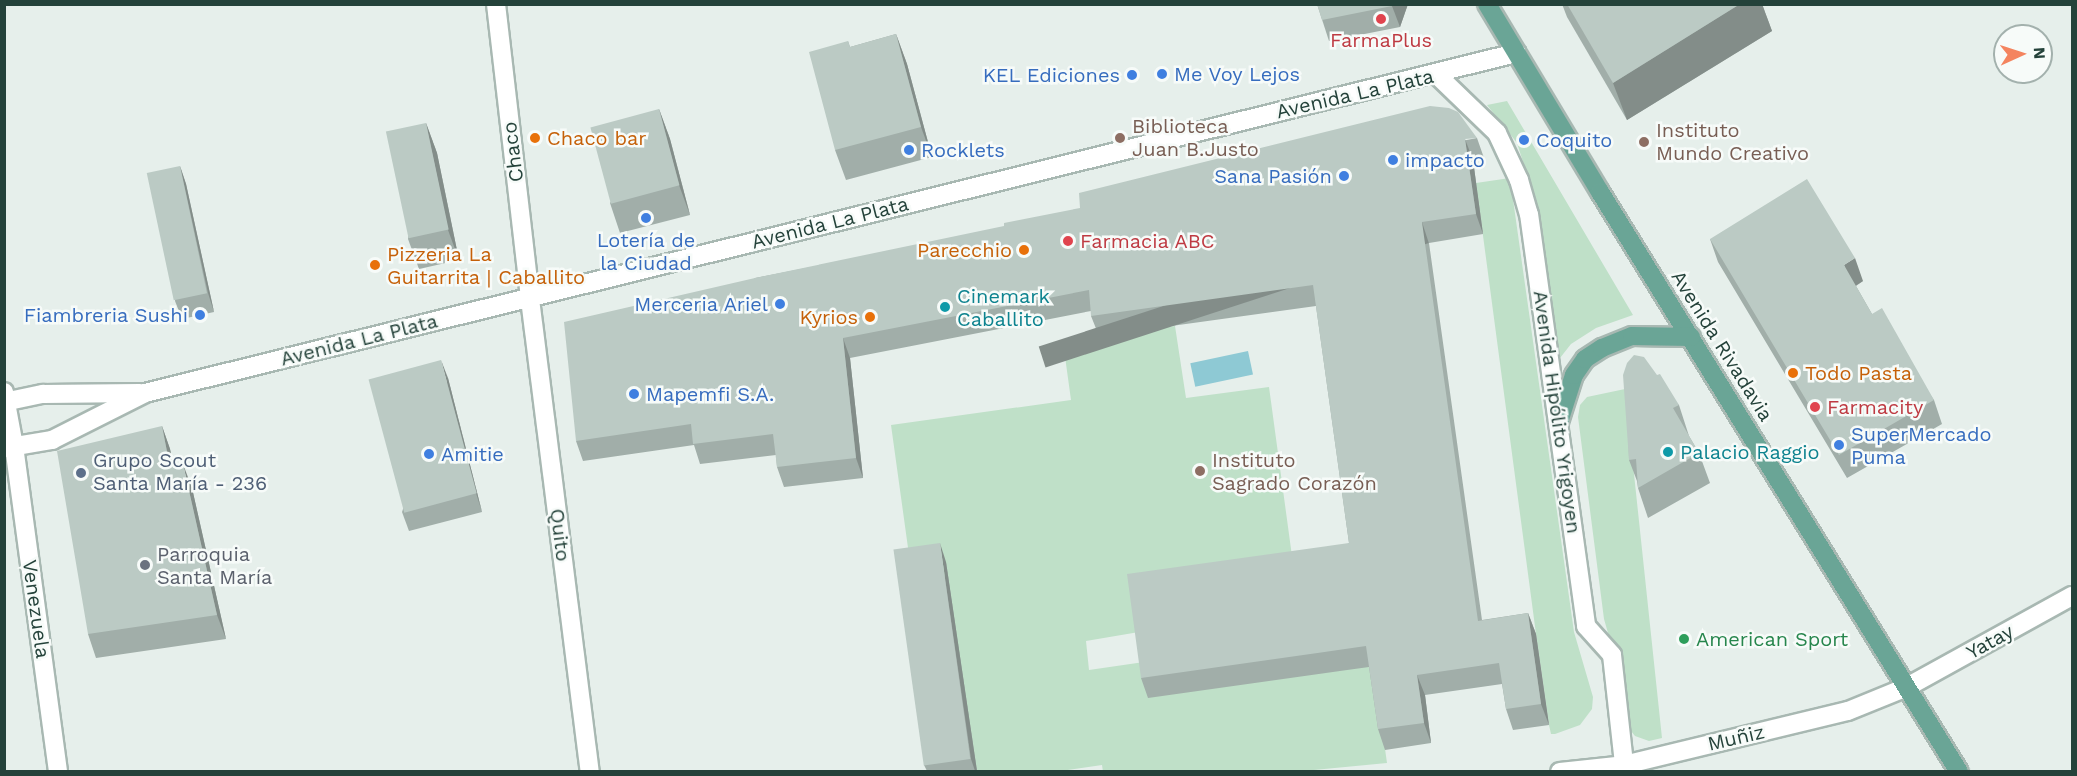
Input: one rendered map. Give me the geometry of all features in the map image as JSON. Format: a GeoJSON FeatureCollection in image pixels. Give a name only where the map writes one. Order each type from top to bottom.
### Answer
{"type":"FeatureCollection","features":[{"type":"Feature","properties":{"kind":"main road","name":"Chaco"},"geometry":{"type":"LineString","coordinates":[[496,4],[530,299]]}},
{"type":"Feature","properties":{"kind":"main road","name":"Avenida Rivadavia"},"geometry":{"type":"LineString","coordinates":[[1487,4],[1959,771]]}},
{"type":"Feature","properties":{"kind":"main road","name":"Avenida La Plata"},"geometry":{"type":"LineString","coordinates":[[9,447],[52,440],[145,393],[1516,53]]}},
{"type":"Feature","properties":{"kind":"main road","name":"Avenida Hipólito Yrigoyen"},"geometry":{"type":"LineString","coordinates":[[1436,74],[1497,133],[1519,180],[1528,214],[1586,626],[1612,655],[1625,768]]}},
{"type":"Feature","properties":{"kind":"main road","name":"Quito"},"geometry":{"type":"LineString","coordinates":[[530,299],[590,771]]}},
{"type":"Feature","properties":{"kind":"main road"},"geometry":{"type":"LineString","coordinates":[[1559,422],[1574,375],[1585,359],[1602,348],[1632,336],[1690,337]]}},
{"type":"Feature","properties":{"kind":"main road","name":"Avenida La Plata"},"geometry":{"type":"LineString","coordinates":[[5,399],[43,394],[145,393]]}},
{"type":"Feature","properties":{"kind":"main road","name":"Venezuela"},"geometry":{"type":"LineString","coordinates":[[5,399],[9,447],[58,771]]}},
{"type":"Feature","properties":{"kind":"main road","name":"Yatay"},"geometry":{"type":"LineString","coordinates":[[1907,687],[2073,596]]}},
{"type":"Feature","properties":{"kind":"main road","name":"Muñiz"},"geometry":{"type":"LineString","coordinates":[[1560,771],[1625,768],[1848,711],[1907,687]]}},
{"type":"Feature","properties":{"kind":"green space"},"geometry":{"type":"Polygon","coordinates":[[[1507,101],[1633,315],[1596,328],[1571,344],[1560,358],[1539,212],[1517,143],[1487,105],[1507,101]]]}},
{"type":"Feature","properties":{"kind":"green space"},"geometry":{"type":"Polygon","coordinates":[[[1510,178],[1574,632],[1593,697],[1592,709],[1580,725],[1555,734],[1551,734],[1549,725],[1476,183],[1510,178]]]}},
{"type":"Feature","properties":{"kind":"green space"},"geometry":{"type":"Polygon","coordinates":[[[1175,326],[1186,398],[1269,387],[1294,571],[1139,632],[1086,641],[1089,670],[1144,662],[1394,664],[1377,692],[1387,763],[1293,772],[1103,772],[1102,765],[1054,772],[977,771],[909,555],[891,425],[1071,400],[1063,342],[1175,326]]]}},
{"type":"Feature","properties":{"kind":"green space"},"geometry":{"type":"Polygon","coordinates":[[[1625,389],[1662,738],[1649,741],[1635,736],[1631,731],[1622,656],[1608,633],[1604,619],[1578,417],[1580,405],[1587,397],[1625,389]]]}},
{"type":"Feature","properties":{"kind":"water"},"geometry":{"type":"Polygon","coordinates":[[[1248,351],[1253,374],[1195,387],[1190,363],[1248,351]]]}},
{"type":"Feature","properties":{"kind":"building"},"geometry":{"type":"Polygon","coordinates":[[[1317,4],[1393,4],[1322,20],[1317,4]]]}},
{"type":"Feature","properties":{"kind":"building"},"geometry":{"type":"Polygon","coordinates":[[[1567,4],[1740,4],[1613,83],[1567,4]]]}},
{"type":"Feature","properties":{"kind":"building"},"geometry":{"type":"Polygon","coordinates":[[[896,34],[921,127],[835,150],[809,52],[848,41],[850,47],[896,34]]]}},
{"type":"Feature","properties":{"kind":"building"},"geometry":{"type":"Polygon","coordinates":[[[1430,106],[1449,108],[1458,112],[1477,138],[1465,139],[1476,214],[1422,222],[1478,621],[1528,613],[1541,704],[1506,709],[1499,663],[1417,675],[1424,723],[1378,729],[1366,646],[1141,678],[1127,574],[1349,543],[1313,285],[1091,316],[1089,290],[843,338],[856,458],[777,467],[773,434],[693,444],[691,424],[576,441],[564,322],[1080,208],[1079,193],[1430,106]]]}},
{"type":"Feature","properties":{"kind":"building"},"geometry":{"type":"Polygon","coordinates":[[[659,109],[679,185],[611,204],[590,127],[659,109]]]}},
{"type":"Feature","properties":{"kind":"building"},"geometry":{"type":"Polygon","coordinates":[[[426,123],[449,230],[409,238],[386,132],[426,123]]]}},
{"type":"Feature","properties":{"kind":"building"},"geometry":{"type":"Polygon","coordinates":[[[180,166],[207,293],[174,300],[147,173],[180,166]]]}},
{"type":"Feature","properties":{"kind":"building"},"geometry":{"type":"Polygon","coordinates":[[[1807,179],[1855,258],[1844,265],[1872,314],[1882,308],[1934,400],[1839,455],[1710,239],[1807,179]]]}},
{"type":"Feature","properties":{"kind":"building"},"geometry":{"type":"Polygon","coordinates":[[[1634,355],[1644,357],[1657,375],[1660,374],[1679,405],[1673,408],[1699,453],[1638,488],[1636,459],[1629,460],[1623,375],[1627,363],[1634,355]]]}},
{"type":"Feature","properties":{"kind":"building","name":"Amitie"},"geometry":{"type":"Polygon","coordinates":[[[441,360],[477,493],[404,513],[369,379],[441,360]]]}},
{"type":"Feature","properties":{"kind":"building","name":"Parroquia Santa María"},"geometry":{"type":"Polygon","coordinates":[[[162,426],[170,467],[183,464],[217,615],[88,634],[57,451],[162,426]]]}},
{"type":"Feature","properties":{"kind":"building"},"geometry":{"type":"Polygon","coordinates":[[[940,543],[970,759],[924,765],[893,550],[940,543]]]}},
{"type":"Feature","properties":{"kind":"place","name":"FarmaPlus"},"geometry":{"type":"Point","coordinates":[1381,19]}},
{"type":"Feature","properties":{"kind":"place","name":"Me Voy Lejos"},"geometry":{"type":"Point","coordinates":[1162,74]}},
{"type":"Feature","properties":{"kind":"place","name":"KEL Ediciones"},"geometry":{"type":"Point","coordinates":[1132,75]}},
{"type":"Feature","properties":{"kind":"place","name":"Chaco bar"},"geometry":{"type":"Point","coordinates":[535,138]}},
{"type":"Feature","properties":{"kind":"place","name":"Biblioteca Juan B.Justo"},"geometry":{"type":"Point","coordinates":[1120,138]}},
{"type":"Feature","properties":{"kind":"place","name":"Coquito"},"geometry":{"type":"Point","coordinates":[1524,140]}},
{"type":"Feature","properties":{"kind":"place","name":"Instituto Mundo Creativo"},"geometry":{"type":"Point","coordinates":[1644,142]}},
{"type":"Feature","properties":{"kind":"place","name":"Rocklets"},"geometry":{"type":"Point","coordinates":[909,150]}},
{"type":"Feature","properties":{"kind":"place","name":"impacto"},"geometry":{"type":"Point","coordinates":[1393,160]}},
{"type":"Feature","properties":{"kind":"place","name":"Sana Pasión"},"geometry":{"type":"Point","coordinates":[1344,176]}},
{"type":"Feature","properties":{"kind":"place","name":"Lotería de la Ciudad"},"geometry":{"type":"Point","coordinates":[646,218]}},
{"type":"Feature","properties":{"kind":"place","name":"Farmacia ABC"},"geometry":{"type":"Point","coordinates":[1068,241]}},
{"type":"Feature","properties":{"kind":"place","name":"Parecchio"},"geometry":{"type":"Point","coordinates":[1024,250]}},
{"type":"Feature","properties":{"kind":"place","name":"Pizzeria La Guitarrita | Caballito"},"geometry":{"type":"Point","coordinates":[375,265]}},
{"type":"Feature","properties":{"kind":"place","name":"Merceria Ariel"},"geometry":{"type":"Point","coordinates":[780,304]}},
{"type":"Feature","properties":{"kind":"place","name":"Cinemark Caballito"},"geometry":{"type":"Point","coordinates":[945,307]}},
{"type":"Feature","properties":{"kind":"place","name":"Fiambreria Sushi"},"geometry":{"type":"Point","coordinates":[200,315]}},
{"type":"Feature","properties":{"kind":"place","name":"Kyrios"},"geometry":{"type":"Point","coordinates":[870,317]}},
{"type":"Feature","properties":{"kind":"place","name":"Todo Pasta"},"geometry":{"type":"Point","coordinates":[1793,373]}},
{"type":"Feature","properties":{"kind":"place","name":"Mapemfi S.A."},"geometry":{"type":"Point","coordinates":[634,394]}},
{"type":"Feature","properties":{"kind":"place","name":"Farmacity"},"geometry":{"type":"Point","coordinates":[1815,407]}},
{"type":"Feature","properties":{"kind":"place","name":"SuperMercado Puma"},"geometry":{"type":"Point","coordinates":[1839,445]}},
{"type":"Feature","properties":{"kind":"place","name":"Palacio Raggio"},"geometry":{"type":"Point","coordinates":[1668,452]}},
{"type":"Feature","properties":{"kind":"place","name":"Amitie"},"geometry":{"type":"Point","coordinates":[429,454]}},
{"type":"Feature","properties":{"kind":"place","name":"Instituto Sagrado Corazón"},"geometry":{"type":"Point","coordinates":[1200,471]}},
{"type":"Feature","properties":{"kind":"place","name":"Grupo Scout Santa María - 236"},"geometry":{"type":"Point","coordinates":[81,473]}},
{"type":"Feature","properties":{"kind":"place","name":"Parroquia Santa María"},"geometry":{"type":"Point","coordinates":[145,565]}},
{"type":"Feature","properties":{"kind":"place","name":"American Sport"},"geometry":{"type":"Point","coordinates":[1684,639]}}]}
